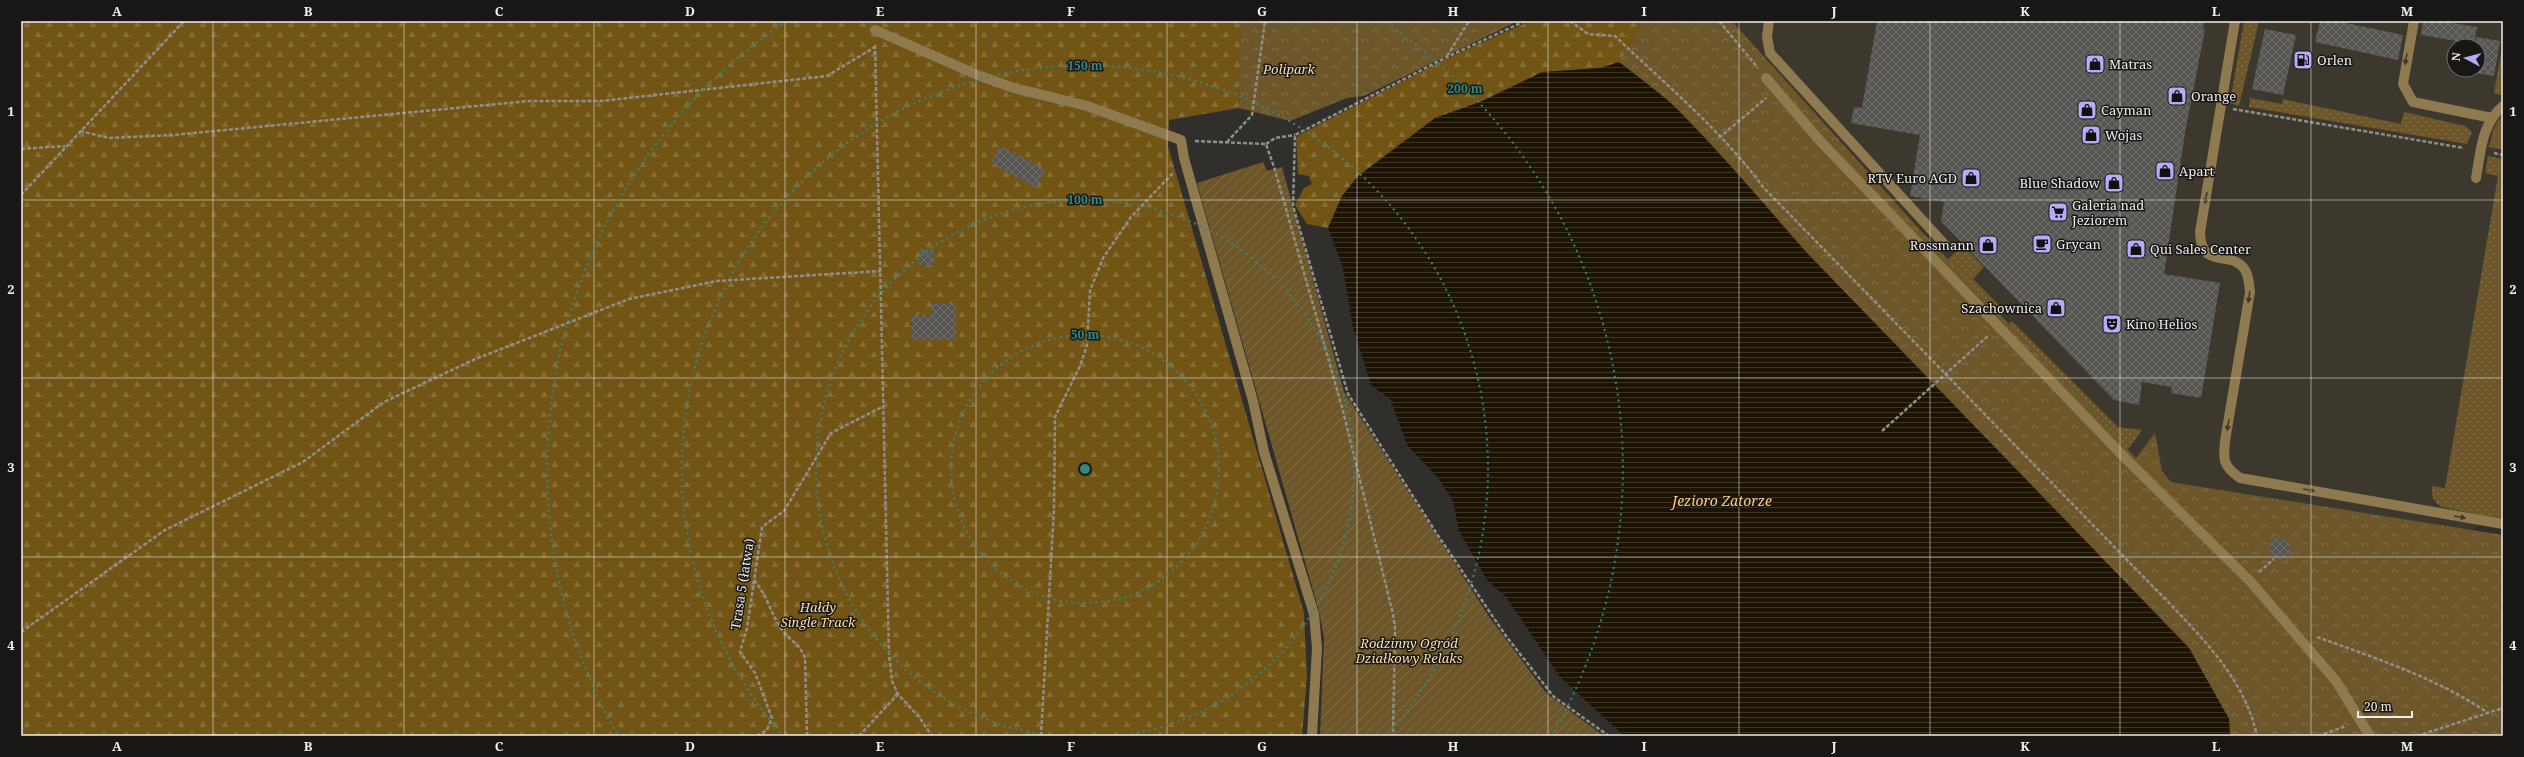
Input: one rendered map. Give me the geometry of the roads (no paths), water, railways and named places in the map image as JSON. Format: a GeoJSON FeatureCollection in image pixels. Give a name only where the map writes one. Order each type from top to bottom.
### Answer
{"type":"FeatureCollection","features":[{"type":"Feature","properties":{"kind":"street"},"geometry":{"type":"LineString","coordinates":[[1770,21],[1767,37],[1770,53],[1946,246]]}},
{"type":"Feature","properties":{"kind":"street"},"geometry":{"type":"LineString","coordinates":[[2235,21],[2200,232],[2200,244],[2207,254],[2241,265],[2246,270],[2250,292],[2225,441],[2224,458],[2228,470],[2240,478],[2503,524]]}},
{"type":"Feature","properties":{"kind":"street"},"geometry":{"type":"LineString","coordinates":[[2414,21],[2403,84],[2413,102],[2493,116]]}},
{"type":"Feature","properties":{"kind":"street"},"geometry":{"type":"LineString","coordinates":[[875,30],[980,76],[1014,88],[1087,106],[1181,140],[1184,158],[1253,401],[1264,452],[1294,544],[1314,614],[1317,648],[1312,736]]}},
{"type":"Feature","properties":{"kind":"street"},"geometry":{"type":"LineString","coordinates":[[1766,78],[1821,142],[2127,460],[2250,580],[2336,681],[2370,736]]}},
{"type":"Feature","properties":{"kind":"street"},"geometry":{"type":"LineString","coordinates":[[2476,178],[2483,135],[2493,116],[2503,106]]}},
{"type":"Feature","properties":{"kind":"water","name":"Jezioro Zatorze"},"geometry":{"type":"Polygon","coordinates":[[[1619,62],[1658,92],[1680,112],[1728,163],[1806,252],[2189,648],[2229,719],[2230,736],[1624,736],[1560,677],[1506,597],[1487,580],[1459,531],[1453,501],[1439,479],[1407,445],[1391,400],[1371,385],[1353,327],[1343,268],[1328,228],[1342,196],[1358,176],[1435,118],[1480,102],[1542,72],[1601,68],[1619,62]]]}},
{"type":"Feature","properties":{"kind":"place","name":"Orlen"},"geometry":{"type":"Point","coordinates":[2303,60]}},
{"type":"Feature","properties":{"kind":"place","name":"Matras"},"geometry":{"type":"Point","coordinates":[2095,64]}},
{"type":"Feature","properties":{"kind":"place","name":"Orange"},"geometry":{"type":"Point","coordinates":[2177,96]}},
{"type":"Feature","properties":{"kind":"place","name":"Cayman"},"geometry":{"type":"Point","coordinates":[2087,110]}},
{"type":"Feature","properties":{"kind":"place","name":"Wojas"},"geometry":{"type":"Point","coordinates":[2091,135]}},
{"type":"Feature","properties":{"kind":"place","name":"Apart"},"geometry":{"type":"Point","coordinates":[2165,171]}},
{"type":"Feature","properties":{"kind":"place","name":"RTV Euro AGD"},"geometry":{"type":"Point","coordinates":[1971,178]}},
{"type":"Feature","properties":{"kind":"place","name":"Blue Shadow"},"geometry":{"type":"Point","coordinates":[2114,183]}},
{"type":"Feature","properties":{"kind":"place","name":"Galeria nad Jeziorem"},"geometry":{"type":"Point","coordinates":[2058,212]}},
{"type":"Feature","properties":{"kind":"place","name":"Grycan"},"geometry":{"type":"Point","coordinates":[2042,244]}},
{"type":"Feature","properties":{"kind":"place","name":"Rossmann"},"geometry":{"type":"Point","coordinates":[1988,245]}},
{"type":"Feature","properties":{"kind":"place","name":"Qui Sales Center"},"geometry":{"type":"Point","coordinates":[2136,249]}},
{"type":"Feature","properties":{"kind":"place","name":"Szachownica"},"geometry":{"type":"Point","coordinates":[2056,308]}},
{"type":"Feature","properties":{"kind":"place","name":"Kino Helios"},"geometry":{"type":"Point","coordinates":[2112,324]}},
{"type":"Feature","properties":{"kind":"park label","name":"Polipark"},"geometry":{"type":"Point","coordinates":[1289,69]}},
{"type":"Feature","properties":{"kind":"park label","name":"Hałdy Single Track"},"geometry":{"type":"Point","coordinates":[818,614]}},
{"type":"Feature","properties":{"kind":"park label","name":"Rodzinny Ogród Działkowy Relaks"},"geometry":{"type":"Point","coordinates":[1409,650]}}]}
